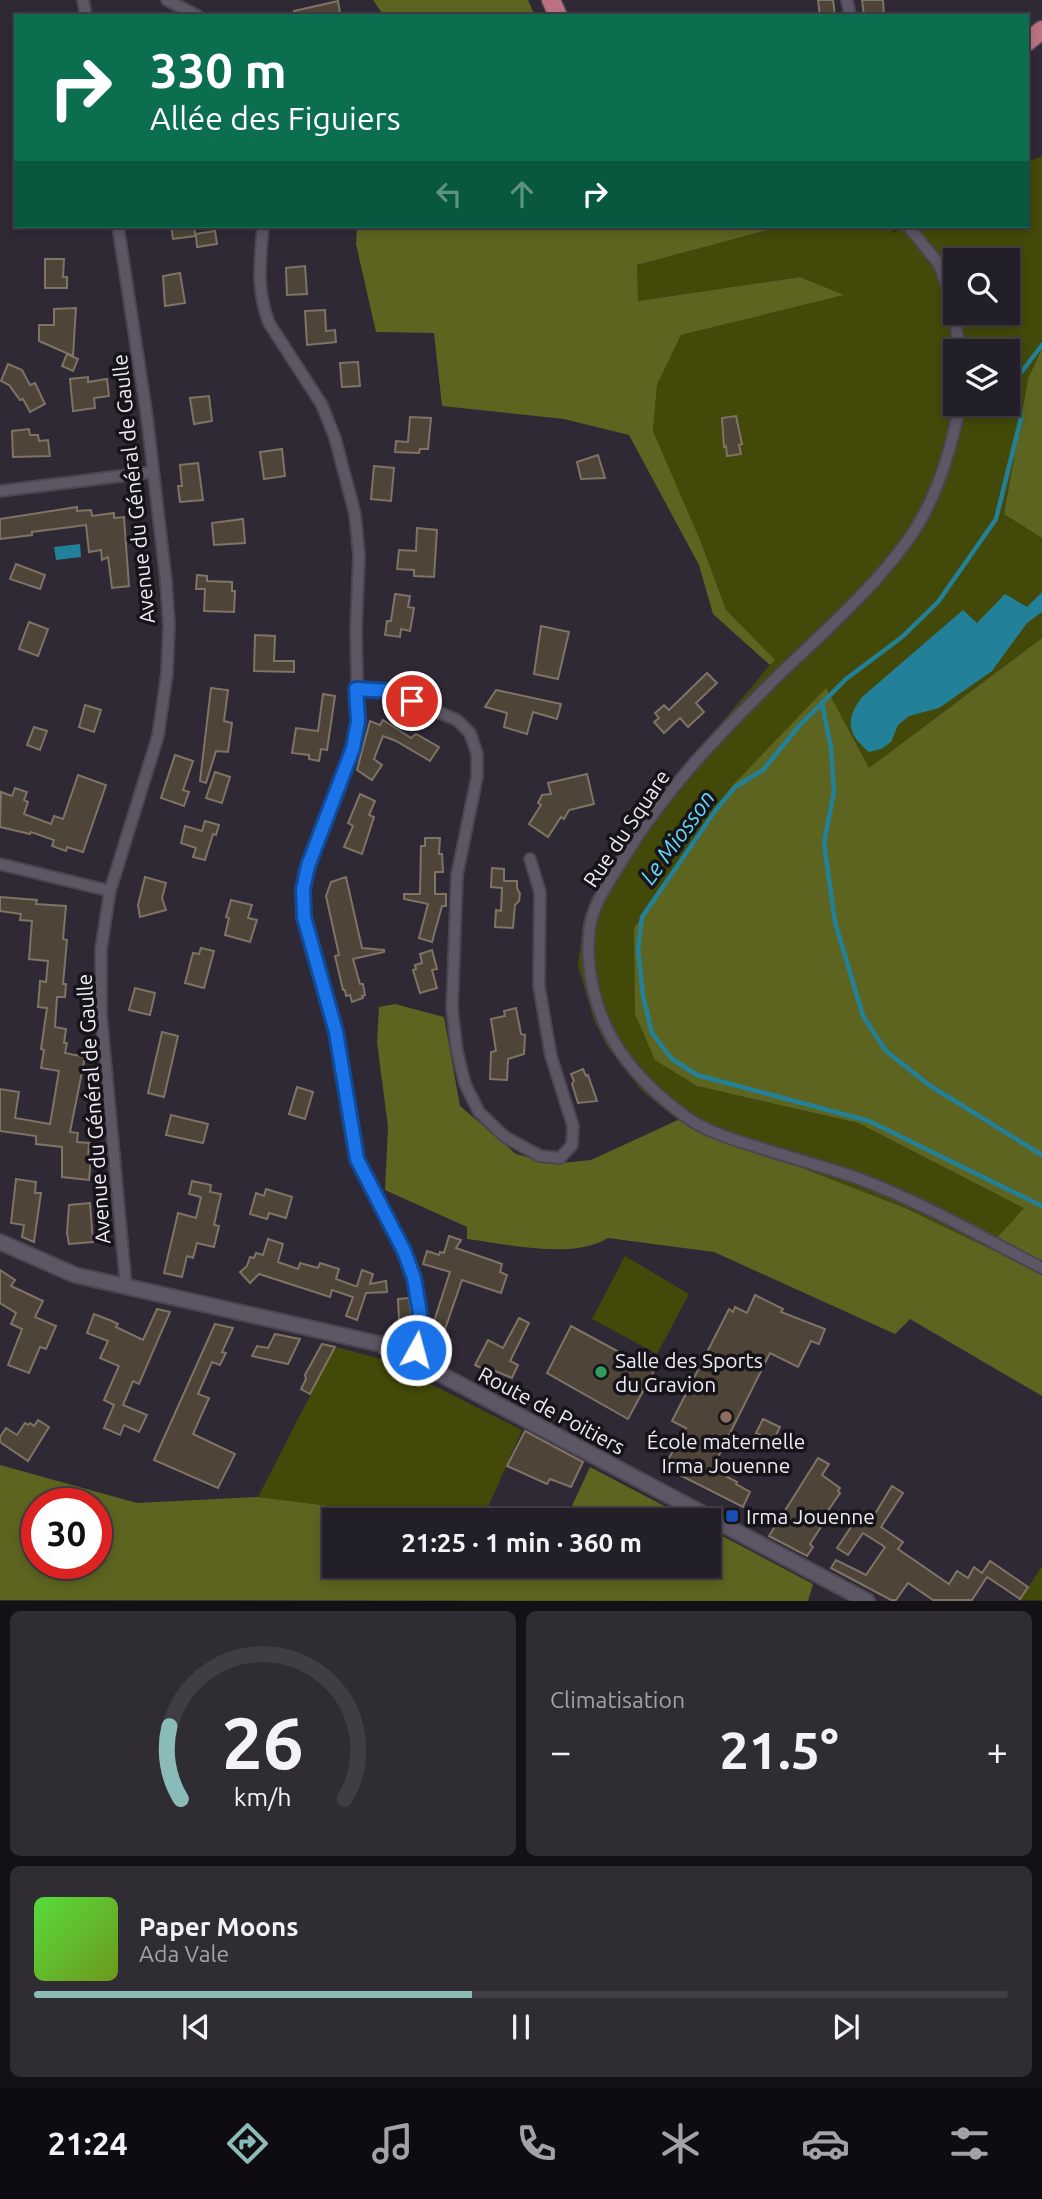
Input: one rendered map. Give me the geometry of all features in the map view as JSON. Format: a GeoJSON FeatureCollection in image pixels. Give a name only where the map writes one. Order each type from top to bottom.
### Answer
{"type":"FeatureCollection","features":[{"type":"Feature","properties":{"kind":"street"},"geometry":{"type":"LineString","coordinates":[[167,0],[194,14]]}},
{"type":"Feature","properties":{"kind":"street","name":"Avenue du Général de Gaulle"},"geometry":{"type":"LineString","coordinates":[[118,228],[153,472],[169,625],[167,673],[158,736],[110,891],[102,949],[101,1014],[126,1286]]}},
{"type":"Feature","properties":{"kind":"street"},"geometry":{"type":"LineString","coordinates":[[263,228],[259,289],[264,309],[269,323],[322,405],[335,438],[355,514],[359,555],[356,689],[358,721],[353,748],[308,866],[303,889],[304,917],[336,1032],[357,1159],[404,1251],[414,1278],[420,1314],[414,1360]]}},
{"type":"Feature","properties":{"kind":"street"},"geometry":{"type":"LineString","coordinates":[[910,228],[939,264],[952,302],[958,339]]}},
{"type":"Feature","properties":{"kind":"street","name":"Rue du Square"},"geometry":{"type":"LineString","coordinates":[[957,416],[937,486],[909,537],[869,587],[714,740],[663,800],[631,846],[592,917],[588,949],[591,982],[603,1019],[622,1055],[658,1096],[696,1124],[732,1139],[900,1194],[1042,1268]]}},
{"type":"Feature","properties":{"kind":"street"},"geometry":{"type":"LineString","coordinates":[[0,491],[153,472]]}},
{"type":"Feature","properties":{"kind":"street"},"geometry":{"type":"LineString","coordinates":[[356,689],[390,691],[457,720],[470,733],[477,754],[477,778],[457,875],[452,1009],[457,1051],[465,1084],[479,1112],[505,1137],[540,1156],[561,1158],[572,1145],[573,1126],[551,1056],[539,986],[540,891],[530,859]]}},
{"type":"Feature","properties":{"kind":"street"},"geometry":{"type":"LineString","coordinates":[[0,864],[110,891]]}},
{"type":"Feature","properties":{"kind":"street","name":"Route de Poitiers"},"geometry":{"type":"LineString","coordinates":[[0,1243],[75,1275],[380,1344],[867,1601]]}},
{"type":"Feature","properties":{"kind":"green space"},"geometry":{"type":"Polygon","coordinates":[[[373,0],[528,0],[534,14],[383,14],[373,0]]]}},
{"type":"Feature","properties":{"kind":"green space"},"geometry":{"type":"Polygon","coordinates":[[[1042,156],[1042,348],[1028,379],[1004,513],[1042,538],[1042,638],[869,768],[825,688],[697,1086],[858,1123],[1025,1208],[988,1249],[903,1207],[678,1120],[641,1090],[607,1046],[594,1020],[578,966],[584,918],[605,871],[658,799],[774,660],[726,610],[701,542],[653,431],[657,385],[681,335],[843,295],[800,277],[637,301],[637,265],[776,228],[890,228],[895,233],[899,228],[1029,228],[1029,161],[1042,156]]]}},
{"type":"Feature","properties":{"kind":"green space"},"geometry":{"type":"Polygon","coordinates":[[[357,228],[776,228],[637,265],[638,301],[800,277],[844,295],[681,335],[657,385],[653,431],[701,542],[726,610],[775,660],[770,665],[713,614],[699,565],[629,435],[564,419],[442,406],[434,333],[376,332],[356,244],[357,228]]]}},
{"type":"Feature","properties":{"kind":"green space"},"geometry":{"type":"Polygon","coordinates":[[[1042,348],[1042,538],[1004,514],[1028,379],[1042,348]]]}},
{"type":"Feature","properties":{"kind":"green space"},"geometry":{"type":"Polygon","coordinates":[[[1042,638],[1042,1396],[910,1319],[895,1334],[714,1252],[608,1238],[593,1245],[558,1249],[520,1247],[467,1239],[467,1227],[385,1190],[388,1127],[377,1042],[379,1007],[395,1004],[444,1017],[460,1106],[516,1154],[552,1164],[591,1160],[678,1120],[903,1207],[988,1248],[1024,1208],[858,1123],[697,1086],[655,1060],[635,1014],[634,928],[734,784],[826,688],[869,768],[1042,638]]]}},
{"type":"Feature","properties":{"kind":"green space"},"geometry":{"type":"Polygon","coordinates":[[[625,1256],[689,1294],[657,1354],[592,1319],[625,1256]]]}},
{"type":"Feature","properties":{"kind":"green space"},"geometry":{"type":"Polygon","coordinates":[[[335,1347],[381,1359],[522,1430],[488,1508],[346,1508],[258,1497],[335,1347]]]}},
{"type":"Feature","properties":{"kind":"green space"},"geometry":{"type":"Polygon","coordinates":[[[0,1465],[83,1488],[21,1488],[21,1579],[112,1579],[112,1496],[137,1503],[258,1497],[346,1508],[322,1508],[322,1578],[721,1578],[721,1535],[813,1584],[808,1601],[0,1600],[0,1465]]]}},
{"type":"Feature","properties":{"kind":"green space"},"geometry":{"type":"Polygon","coordinates":[[[590,1467],[668,1508],[571,1508],[590,1467]]]}},
{"type":"Feature","properties":{"kind":"green space"},"geometry":{"type":"Polygon","coordinates":[[[1042,1566],[1042,1600],[1020,1600],[1042,1566]]]}},
{"type":"Feature","properties":{"kind":"water"},"geometry":{"type":"Polygon","coordinates":[[[80,544],[81,557],[56,560],[54,547],[80,544]]]}},
{"type":"Feature","properties":{"kind":"water"},"geometry":{"type":"Polygon","coordinates":[[[1042,592],[1042,612],[1027,623],[992,671],[939,708],[909,716],[898,725],[891,742],[881,749],[869,752],[856,739],[851,720],[862,697],[963,610],[977,623],[1005,594],[1027,607],[1042,592]]]}},
{"type":"Feature","properties":{"kind":"building"},"geometry":{"type":"Polygon","coordinates":[[[818,0],[833,0],[835,14],[820,14],[818,0]]]}},
{"type":"Feature","properties":{"kind":"building"},"geometry":{"type":"Polygon","coordinates":[[[862,0],[883,0],[884,14],[864,14],[862,0]]]}},
{"type":"Feature","properties":{"kind":"building"},"geometry":{"type":"Polygon","coordinates":[[[338,1],[340,13],[295,14],[294,11],[338,1]]]}},
{"type":"Feature","properties":{"kind":"building"},"geometry":{"type":"Polygon","coordinates":[[[171,228],[194,228],[195,234],[215,231],[217,244],[197,247],[196,236],[173,239],[171,228]]]}},
{"type":"Feature","properties":{"kind":"building"},"geometry":{"type":"Polygon","coordinates":[[[45,259],[64,259],[63,277],[67,277],[67,288],[45,288],[45,259]]]}},
{"type":"Feature","properties":{"kind":"building"},"geometry":{"type":"Polygon","coordinates":[[[305,266],[307,294],[287,295],[286,268],[305,266]]]}},
{"type":"Feature","properties":{"kind":"building"},"geometry":{"type":"Polygon","coordinates":[[[180,273],[185,303],[165,306],[163,276],[180,273]]]}},
{"type":"Feature","properties":{"kind":"building"},"geometry":{"type":"Polygon","coordinates":[[[76,308],[73,356],[39,341],[39,325],[54,325],[54,309],[76,308]]]}},
{"type":"Feature","properties":{"kind":"building"},"geometry":{"type":"Polygon","coordinates":[[[325,310],[326,331],[335,330],[336,342],[307,345],[305,311],[325,310]]]}},
{"type":"Feature","properties":{"kind":"building"},"geometry":{"type":"Polygon","coordinates":[[[67,354],[78,359],[73,371],[62,366],[67,354]]]}},
{"type":"Feature","properties":{"kind":"building"},"geometry":{"type":"Polygon","coordinates":[[[358,362],[360,386],[342,387],[340,363],[358,362]]]}},
{"type":"Feature","properties":{"kind":"building"},"geometry":{"type":"Polygon","coordinates":[[[8,364],[22,370],[30,385],[35,383],[45,404],[30,412],[23,399],[20,400],[9,385],[1,381],[8,364]]]}},
{"type":"Feature","properties":{"kind":"building"},"geometry":{"type":"Polygon","coordinates":[[[88,377],[88,382],[107,379],[109,396],[94,398],[95,408],[73,411],[70,379],[88,377]]]}},
{"type":"Feature","properties":{"kind":"building"},"geometry":{"type":"Polygon","coordinates":[[[209,396],[212,421],[194,424],[190,398],[209,396]]]}},
{"type":"Feature","properties":{"kind":"building"},"geometry":{"type":"Polygon","coordinates":[[[736,416],[742,444],[739,445],[741,454],[727,456],[722,418],[736,416]]]}},
{"type":"Feature","properties":{"kind":"building"},"geometry":{"type":"Polygon","coordinates":[[[410,417],[431,418],[428,449],[420,449],[419,453],[395,452],[396,441],[408,442],[410,417]]]}},
{"type":"Feature","properties":{"kind":"building"},"geometry":{"type":"Polygon","coordinates":[[[29,429],[30,435],[38,435],[39,441],[48,440],[50,456],[13,457],[12,431],[29,429]]]}},
{"type":"Feature","properties":{"kind":"building"},"geometry":{"type":"Polygon","coordinates":[[[282,449],[285,476],[264,479],[260,452],[282,449]]]}},
{"type":"Feature","properties":{"kind":"building"},"geometry":{"type":"Polygon","coordinates":[[[598,455],[605,478],[581,479],[577,462],[598,455]]]}},
{"type":"Feature","properties":{"kind":"building"},"geometry":{"type":"Polygon","coordinates":[[[198,463],[203,500],[180,502],[180,465],[198,463]]]}},
{"type":"Feature","properties":{"kind":"building"},"geometry":{"type":"Polygon","coordinates":[[[374,466],[394,468],[391,501],[371,499],[374,466]]]}},
{"type":"Feature","properties":{"kind":"building"},"geometry":{"type":"Polygon","coordinates":[[[77,507],[77,511],[91,510],[92,516],[114,513],[114,518],[124,517],[129,586],[112,588],[108,557],[102,560],[101,550],[89,552],[86,525],[0,539],[0,519],[77,507]]]}},
{"type":"Feature","properties":{"kind":"building"},"geometry":{"type":"Polygon","coordinates":[[[243,519],[245,543],[214,545],[212,523],[243,519]]]}},
{"type":"Feature","properties":{"kind":"building"},"geometry":{"type":"Polygon","coordinates":[[[417,528],[437,530],[434,577],[414,576],[414,570],[397,569],[399,550],[416,551],[417,528]]]}},
{"type":"Feature","properties":{"kind":"building"},"geometry":{"type":"Polygon","coordinates":[[[16,564],[45,575],[40,589],[10,579],[16,564]]]}},
{"type":"Feature","properties":{"kind":"building"},"geometry":{"type":"Polygon","coordinates":[[[197,575],[207,576],[207,581],[232,582],[232,591],[235,591],[234,612],[204,611],[205,589],[196,589],[197,575]]]}},
{"type":"Feature","properties":{"kind":"building"},"geometry":{"type":"Polygon","coordinates":[[[395,594],[410,596],[408,607],[414,608],[410,631],[401,629],[400,637],[385,635],[387,621],[391,621],[395,594]]]}},
{"type":"Feature","properties":{"kind":"building"},"geometry":{"type":"Polygon","coordinates":[[[29,622],[48,629],[38,656],[19,649],[29,622]]]}},
{"type":"Feature","properties":{"kind":"building"},"geometry":{"type":"Polygon","coordinates":[[[541,626],[569,632],[558,679],[534,674],[541,626]]]}},
{"type":"Feature","properties":{"kind":"building"},"geometry":{"type":"Polygon","coordinates":[[[255,635],[275,636],[274,661],[294,661],[294,672],[254,671],[255,635]]]}},
{"type":"Feature","properties":{"kind":"building"},"geometry":{"type":"Polygon","coordinates":[[[707,673],[717,683],[696,703],[704,712],[688,727],[680,718],[664,733],[654,722],[659,718],[655,713],[664,705],[669,710],[707,673]]]}},
{"type":"Feature","properties":{"kind":"building"},"geometry":{"type":"Polygon","coordinates":[[[211,688],[228,690],[224,721],[232,723],[228,752],[216,751],[206,783],[200,781],[211,688]]]}},
{"type":"Feature","properties":{"kind":"building"},"geometry":{"type":"Polygon","coordinates":[[[496,690],[561,704],[557,719],[533,712],[527,734],[504,727],[507,713],[485,707],[496,690]]]}},
{"type":"Feature","properties":{"kind":"building"},"geometry":{"type":"Polygon","coordinates":[[[323,694],[335,696],[327,750],[321,749],[319,761],[309,759],[309,755],[292,753],[296,728],[318,731],[323,694]]]}},
{"type":"Feature","properties":{"kind":"building"},"geometry":{"type":"Polygon","coordinates":[[[85,705],[101,710],[94,732],[79,727],[85,705]]]}},
{"type":"Feature","properties":{"kind":"building"},"geometry":{"type":"Polygon","coordinates":[[[383,720],[411,738],[416,734],[439,747],[430,761],[383,736],[374,759],[382,765],[372,780],[357,770],[370,721],[380,725],[383,720]]]}},
{"type":"Feature","properties":{"kind":"building"},"geometry":{"type":"Polygon","coordinates":[[[34,727],[47,731],[40,750],[27,745],[34,727]]]}},
{"type":"Feature","properties":{"kind":"building"},"geometry":{"type":"Polygon","coordinates":[[[175,755],[193,761],[183,790],[189,792],[184,806],[161,798],[175,755]]]}},
{"type":"Feature","properties":{"kind":"building"},"geometry":{"type":"Polygon","coordinates":[[[215,772],[230,777],[222,803],[206,798],[215,772]]]}},
{"type":"Feature","properties":{"kind":"building"},"geometry":{"type":"Polygon","coordinates":[[[587,774],[594,804],[569,810],[548,837],[529,824],[541,805],[538,803],[542,795],[551,794],[548,783],[587,774]]]}},
{"type":"Feature","properties":{"kind":"building"},"geometry":{"type":"Polygon","coordinates":[[[78,775],[106,785],[83,852],[67,847],[66,851],[52,846],[54,840],[31,832],[30,834],[0,827],[1,792],[12,796],[15,788],[27,792],[24,800],[28,802],[24,814],[51,824],[54,816],[63,819],[78,775]]]}},
{"type":"Feature","properties":{"kind":"building"},"geometry":{"type":"Polygon","coordinates":[[[360,794],[375,801],[369,815],[374,817],[362,854],[344,847],[353,826],[348,823],[360,794]]]}},
{"type":"Feature","properties":{"kind":"building"},"geometry":{"type":"Polygon","coordinates":[[[205,821],[219,825],[216,835],[213,834],[205,860],[193,857],[196,848],[181,843],[185,826],[202,831],[205,821]]]}},
{"type":"Feature","properties":{"kind":"building"},"geometry":{"type":"Polygon","coordinates":[[[425,838],[440,838],[439,854],[442,854],[443,872],[435,872],[435,894],[446,894],[446,906],[442,906],[432,942],[419,938],[428,904],[404,899],[404,894],[420,894],[421,846],[425,846],[425,838]]]}},
{"type":"Feature","properties":{"kind":"building"},"geometry":{"type":"Polygon","coordinates":[[[492,868],[504,869],[504,881],[517,881],[520,894],[515,905],[513,928],[495,927],[496,910],[501,911],[502,888],[491,887],[492,868]]]}},
{"type":"Feature","properties":{"kind":"building"},"geometry":{"type":"Polygon","coordinates":[[[145,877],[166,883],[162,898],[166,910],[140,917],[138,905],[145,877]]]}},
{"type":"Feature","properties":{"kind":"building"},"geometry":{"type":"Polygon","coordinates":[[[346,877],[362,948],[384,950],[353,959],[365,995],[352,1002],[350,995],[346,996],[343,990],[335,956],[339,955],[326,896],[331,882],[346,877]]]}},
{"type":"Feature","properties":{"kind":"building"},"geometry":{"type":"Polygon","coordinates":[[[0,897],[66,906],[63,939],[67,940],[63,984],[66,984],[65,997],[57,997],[55,1027],[66,1029],[65,1053],[85,1057],[70,1132],[78,1133],[77,1142],[89,1143],[89,1180],[62,1177],[62,1147],[36,1144],[36,1136],[0,1131],[0,1089],[19,1092],[15,1118],[50,1124],[59,1071],[41,1068],[47,1008],[38,1007],[40,981],[46,982],[48,961],[29,959],[32,921],[20,920],[21,914],[0,911],[0,897]]]}},
{"type":"Feature","properties":{"kind":"building"},"geometry":{"type":"Polygon","coordinates":[[[231,900],[252,905],[248,918],[257,920],[250,942],[225,935],[231,900]]]}},
{"type":"Feature","properties":{"kind":"building"},"geometry":{"type":"Polygon","coordinates":[[[201,948],[214,951],[204,988],[185,983],[193,953],[199,954],[201,948]]]}},
{"type":"Feature","properties":{"kind":"building"},"geometry":{"type":"Polygon","coordinates":[[[432,950],[437,969],[432,970],[437,988],[420,993],[413,970],[416,969],[415,965],[422,963],[420,954],[432,950]]]}},
{"type":"Feature","properties":{"kind":"building"},"geometry":{"type":"Polygon","coordinates":[[[135,988],[155,993],[150,1015],[129,1010],[135,988]]]}},
{"type":"Feature","properties":{"kind":"building"},"geometry":{"type":"Polygon","coordinates":[[[516,1008],[521,1034],[525,1035],[524,1054],[508,1059],[507,1080],[490,1079],[491,1052],[496,1051],[491,1019],[505,1016],[504,1011],[516,1008]]]}},
{"type":"Feature","properties":{"kind":"building"},"geometry":{"type":"Polygon","coordinates":[[[162,1032],[178,1036],[164,1097],[148,1093],[162,1032]]]}},
{"type":"Feature","properties":{"kind":"building"},"geometry":{"type":"Polygon","coordinates":[[[583,1069],[586,1076],[588,1075],[597,1101],[578,1103],[571,1074],[583,1069]]]}},
{"type":"Feature","properties":{"kind":"building"},"geometry":{"type":"Polygon","coordinates":[[[297,1087],[313,1092],[305,1119],[289,1114],[297,1087]]]}},
{"type":"Feature","properties":{"kind":"building"},"geometry":{"type":"Polygon","coordinates":[[[171,1115],[208,1124],[203,1143],[166,1135],[171,1115]]]}},
{"type":"Feature","properties":{"kind":"building"},"geometry":{"type":"Polygon","coordinates":[[[16,1179],[36,1182],[35,1193],[41,1193],[34,1242],[22,1237],[24,1225],[11,1223],[16,1179]]]}},
{"type":"Feature","properties":{"kind":"building"},"geometry":{"type":"Polygon","coordinates":[[[192,1181],[211,1185],[210,1192],[221,1194],[214,1225],[219,1226],[214,1247],[197,1243],[193,1258],[187,1256],[182,1277],[164,1273],[178,1213],[196,1218],[201,1197],[189,1194],[192,1181]]]}},
{"type":"Feature","properties":{"kind":"building"},"geometry":{"type":"Polygon","coordinates":[[[266,1189],[292,1197],[286,1218],[269,1213],[267,1219],[250,1214],[256,1193],[264,1196],[266,1189]]]}},
{"type":"Feature","properties":{"kind":"building"},"geometry":{"type":"Polygon","coordinates":[[[90,1203],[93,1242],[69,1244],[69,1205],[90,1203]]]}},
{"type":"Feature","properties":{"kind":"building"},"geometry":{"type":"Polygon","coordinates":[[[449,1236],[461,1240],[456,1248],[502,1264],[500,1272],[507,1275],[501,1293],[462,1280],[435,1358],[424,1352],[450,1272],[423,1264],[427,1251],[439,1255],[440,1252],[444,1253],[449,1236]]]}},
{"type":"Feature","properties":{"kind":"building"},"geometry":{"type":"Polygon","coordinates":[[[268,1239],[283,1244],[278,1262],[298,1269],[300,1263],[318,1268],[320,1263],[339,1269],[336,1279],[355,1286],[362,1270],[373,1274],[370,1284],[386,1281],[387,1292],[366,1293],[357,1320],[346,1316],[353,1297],[332,1290],[330,1297],[259,1274],[250,1283],[240,1272],[247,1266],[250,1257],[254,1258],[256,1253],[263,1255],[268,1239]]]}},
{"type":"Feature","properties":{"kind":"building"},"geometry":{"type":"Polygon","coordinates":[[[0,1270],[15,1280],[11,1286],[43,1301],[35,1317],[56,1326],[46,1349],[40,1347],[29,1373],[8,1365],[22,1329],[11,1324],[16,1313],[0,1303],[0,1270]]]}},
{"type":"Feature","properties":{"kind":"building"},"geometry":{"type":"Polygon","coordinates":[[[755,1295],[783,1309],[781,1312],[825,1329],[819,1344],[811,1341],[798,1367],[770,1353],[712,1469],[750,1492],[743,1507],[664,1467],[686,1428],[672,1421],[729,1309],[733,1312],[735,1307],[747,1313],[755,1295]]]}},
{"type":"Feature","properties":{"kind":"building"},"geometry":{"type":"Polygon","coordinates":[[[409,1298],[412,1319],[399,1320],[398,1299],[409,1298]]]}},
{"type":"Feature","properties":{"kind":"building"},"geometry":{"type":"Polygon","coordinates":[[[157,1309],[170,1312],[139,1384],[133,1381],[123,1405],[147,1415],[139,1432],[124,1425],[120,1435],[104,1428],[114,1405],[104,1400],[119,1366],[100,1358],[108,1341],[87,1333],[94,1314],[118,1324],[116,1327],[143,1340],[157,1309]]]}},
{"type":"Feature","properties":{"kind":"building"},"geometry":{"type":"Polygon","coordinates":[[[519,1318],[529,1323],[510,1361],[518,1365],[512,1378],[493,1370],[491,1373],[475,1365],[488,1340],[503,1348],[519,1318]]]}},
{"type":"Feature","properties":{"kind":"building"},"geometry":{"type":"Polygon","coordinates":[[[215,1324],[233,1328],[222,1352],[226,1353],[220,1365],[212,1362],[198,1394],[209,1398],[193,1434],[235,1454],[218,1488],[154,1460],[215,1324]]]}},
{"type":"Feature","properties":{"kind":"building","name":"Salle des Sports du Gravion"},"geometry":{"type":"Polygon","coordinates":[[[571,1326],[654,1371],[628,1419],[547,1373],[571,1326]]]}},
{"type":"Feature","properties":{"kind":"building"},"geometry":{"type":"Polygon","coordinates":[[[275,1334],[300,1339],[288,1364],[252,1356],[257,1346],[268,1348],[275,1334]]]}},
{"type":"Feature","properties":{"kind":"building"},"geometry":{"type":"Polygon","coordinates":[[[322,1344],[335,1347],[310,1394],[301,1389],[305,1375],[322,1344]]]}},
{"type":"Feature","properties":{"kind":"building"},"geometry":{"type":"Polygon","coordinates":[[[763,1419],[780,1427],[773,1441],[756,1433],[763,1419]]]}},
{"type":"Feature","properties":{"kind":"building"},"geometry":{"type":"Polygon","coordinates":[[[38,1420],[49,1427],[28,1461],[0,1442],[6,1428],[17,1435],[25,1423],[34,1426],[38,1420]]]}},
{"type":"Feature","properties":{"kind":"building"},"geometry":{"type":"Polygon","coordinates":[[[525,1431],[583,1462],[571,1487],[550,1479],[547,1484],[507,1466],[525,1431]]]}},
{"type":"Feature","properties":{"kind":"building"},"geometry":{"type":"Polygon","coordinates":[[[818,1458],[829,1464],[822,1475],[840,1488],[840,1493],[825,1515],[828,1516],[810,1544],[813,1547],[807,1556],[769,1536],[818,1458]]]}},
{"type":"Feature","properties":{"kind":"building"},"geometry":{"type":"Polygon","coordinates":[[[892,1486],[903,1493],[881,1527],[903,1542],[898,1549],[949,1584],[957,1571],[968,1578],[974,1567],[982,1573],[990,1561],[1028,1587],[1020,1599],[987,1577],[972,1600],[933,1600],[908,1583],[896,1600],[891,1600],[831,1568],[836,1560],[866,1575],[885,1547],[863,1533],[848,1555],[837,1548],[859,1515],[870,1522],[892,1486]]]}},
{"type":"Feature","properties":{"kind":"waterway","name":"Le Miosson"},"geometry":{"type":"LineString","coordinates":[[1042,345],[1020,374],[1017,390],[1021,418],[996,519],[938,602],[902,637],[846,679],[798,727],[763,770],[735,787],[715,811],[642,917],[638,949],[643,996],[652,1033],[672,1059],[697,1075],[869,1121],[1042,1206]]}},
{"type":"Feature","properties":{"kind":"waterway"},"geometry":{"type":"LineString","coordinates":[[822,704],[831,748],[834,792],[824,843],[835,922],[863,1016],[886,1051],[929,1085],[1042,1155]]}},
{"type":"Feature","properties":{"kind":"place","name":"Salle des Sports du Gravion"},"geometry":{"type":"Point","coordinates":[601,1372]}},
{"type":"Feature","properties":{"kind":"place","name":"École maternelle Irma Jouenne"},"geometry":{"type":"Point","coordinates":[726,1417]}},
{"type":"Feature","properties":{"kind":"place","name":"Irma Jouenne"},"geometry":{"type":"Point","coordinates":[732,1516]}},
{"type":"Feature","properties":{"kind":"route"},"geometry":{"type":"LineString","coordinates":[[412,701],[390,691],[356,689],[358,721],[353,748],[308,866],[303,889],[304,917],[342,1060],[357,1159],[404,1251],[414,1278],[420,1314],[416,1350]]}}]}
